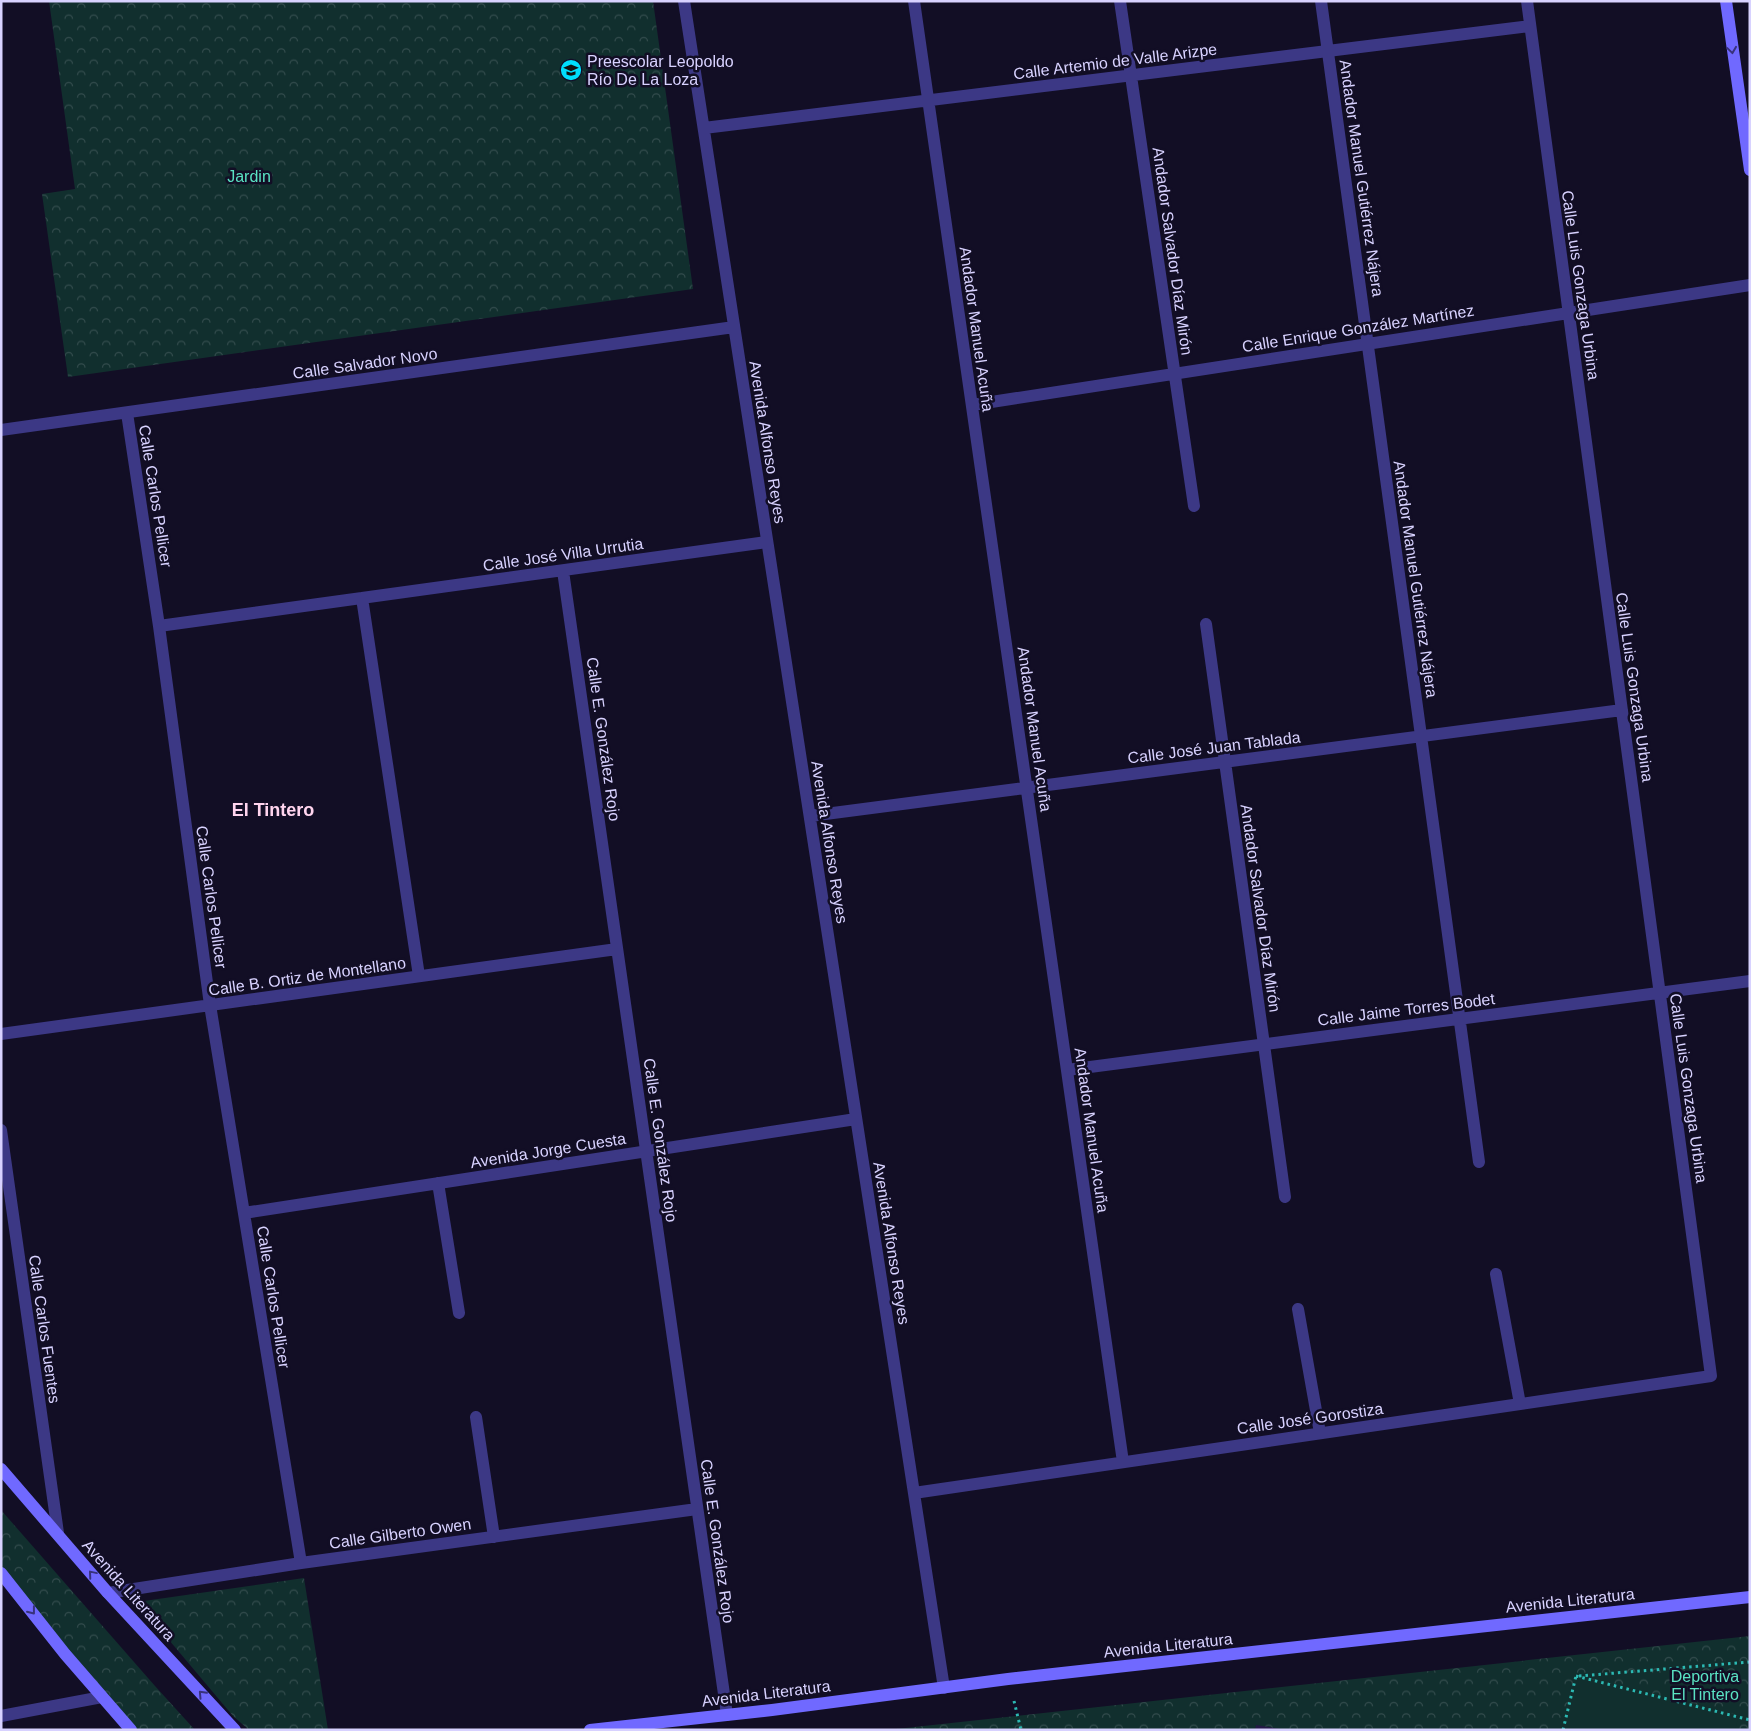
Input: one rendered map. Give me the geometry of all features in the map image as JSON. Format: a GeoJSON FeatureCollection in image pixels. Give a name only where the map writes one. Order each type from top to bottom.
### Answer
{"type":"FeatureCollection","features":[{"type":"Feature","properties":{"kind":"street","name":"Avenida Alfonso Reyes"},"geometry":{"type":"LineString","coordinates":[[684,1],[944,1688]]}},
{"type":"Feature","properties":{"kind":"street","name":"Andador Manuel Acuña"},"geometry":{"type":"LineString","coordinates":[[914,1],[1123,1462]]}},
{"type":"Feature","properties":{"kind":"street","name":"Andador Salvador Díaz Mirón"},"geometry":{"type":"LineString","coordinates":[[1120,1],[1194,506]]}},
{"type":"Feature","properties":{"kind":"street","name":"Andador Manuel Gutiérrez Nájera"},"geometry":{"type":"LineString","coordinates":[[1321,1],[1479,1162]]}},
{"type":"Feature","properties":{"kind":"street","name":"Calle Luis Gonzaga Urbina"},"geometry":{"type":"LineString","coordinates":[[1527,1],[1711,1376]]}},
{"type":"Feature","properties":{"kind":"street"},"geometry":{"type":"LineString","coordinates":[[1726,1],[1750,170]]}},
{"type":"Feature","properties":{"kind":"street","name":"Calle Artemio de Valle Arizpe"},"geometry":{"type":"LineString","coordinates":[[704,128],[1530,26]]}},
{"type":"Feature","properties":{"kind":"street","name":"Calle Enrique González Martínez"},"geometry":{"type":"LineString","coordinates":[[972,405],[1750,285]]}},
{"type":"Feature","properties":{"kind":"street","name":"Calle Salvador Novo"},"geometry":{"type":"LineString","coordinates":[[1,430],[734,328]]}},
{"type":"Feature","properties":{"kind":"street","name":"Calle Carlos Pellicer"},"geometry":{"type":"LineString","coordinates":[[127,412],[159,626],[210,1006],[301,1563]]}},
{"type":"Feature","properties":{"kind":"street","name":"Calle José Villa Urrutia"},"geometry":{"type":"LineString","coordinates":[[159,626],[767,542]]}},
{"type":"Feature","properties":{"kind":"street","name":"Calle E. González Rojo"},"geometry":{"type":"LineString","coordinates":[[563,571],[727,1715]]}},
{"type":"Feature","properties":{"kind":"street"},"geometry":{"type":"LineString","coordinates":[[362,598],[419,976]]}},
{"type":"Feature","properties":{"kind":"street","name":"Andador Salvador Díaz Mirón"},"geometry":{"type":"LineString","coordinates":[[1206,624],[1286,1197]]}},
{"type":"Feature","properties":{"kind":"street","name":"Calle José Juan Tablada"},"geometry":{"type":"LineString","coordinates":[[810,816],[1622,710]]}},
{"type":"Feature","properties":{"kind":"street","name":"Calle B. Ortiz de Montellano"},"geometry":{"type":"LineString","coordinates":[[1,1034],[617,949]]}},
{"type":"Feature","properties":{"kind":"street","name":"Calle Jaime Torres Bodet"},"geometry":{"type":"LineString","coordinates":[[1067,1070],[1750,981]]}},
{"type":"Feature","properties":{"kind":"street","name":"Avenida Jorge Cuesta"},"geometry":{"type":"LineString","coordinates":[[244,1213],[856,1119]]}},
{"type":"Feature","properties":{"kind":"street","name":"Calle Carlos Fuentes"},"geometry":{"type":"LineString","coordinates":[[1,1130],[58,1533]]}},
{"type":"Feature","properties":{"kind":"street"},"geometry":{"type":"LineString","coordinates":[[438,1183],[459,1313]]}},
{"type":"Feature","properties":{"kind":"street"},"geometry":{"type":"LineString","coordinates":[[1496,1274],[1520,1404]]}},
{"type":"Feature","properties":{"kind":"street"},"geometry":{"type":"LineString","coordinates":[[1298,1309],[1320,1433]]}},
{"type":"Feature","properties":{"kind":"street","name":"Calle José Gorostiza"},"geometry":{"type":"LineString","coordinates":[[914,1493],[1711,1376]]}},
{"type":"Feature","properties":{"kind":"street"},"geometry":{"type":"LineString","coordinates":[[476,1417],[494,1537]]}},
{"type":"Feature","properties":{"kind":"street","name":"Avenida Literatura"},"geometry":{"type":"LineString","coordinates":[[1,1470],[58,1533],[108,1593],[235,1730]]}},
{"type":"Feature","properties":{"kind":"street","name":"Calle Gilberto Owen"},"geometry":{"type":"LineString","coordinates":[[108,1593],[301,1563],[697,1508]]}},
{"type":"Feature","properties":{"kind":"street"},"geometry":{"type":"LineString","coordinates":[[1,1573],[65,1654],[132,1730]]}},
{"type":"Feature","properties":{"kind":"street","name":"Avenida Literatura"},"geometry":{"type":"LineString","coordinates":[[590,1730],[727,1715],[1028,1677],[1750,1597]]}},
{"type":"Feature","properties":{"kind":"street"},"geometry":{"type":"LineString","coordinates":[[1,1716],[102,1697]]}},
{"type":"Feature","properties":{"kind":"path"},"geometry":{"type":"LineString","coordinates":[[1576,1676],[1750,1662]]}},
{"type":"Feature","properties":{"kind":"path"},"geometry":{"type":"LineString","coordinates":[[1576,1676],[1750,1720]]}},
{"type":"Feature","properties":{"kind":"path"},"geometry":{"type":"LineString","coordinates":[[1563,1730],[1576,1676]]}},
{"type":"Feature","properties":{"kind":"green space","name":"Jardin"},"geometry":{"type":"Polygon","coordinates":[[[49,1],[653,1],[693,289],[68,377],[42,194],[75,189],[49,1]]]}},
{"type":"Feature","properties":{"kind":"green space"},"geometry":{"type":"Polygon","coordinates":[[[1,1510],[195,1730],[138,1730],[65,1654],[1,1576],[1,1510]]]}},
{"type":"Feature","properties":{"kind":"green space"},"geometry":{"type":"Polygon","coordinates":[[[304,1578],[328,1730],[249,1730],[233,1716],[137,1602],[304,1578]]]}},
{"type":"Feature","properties":{"kind":"green space","name":"Deportiva El Tintero"},"geometry":{"type":"Polygon","coordinates":[[[1750,1636],[1750,1730],[887,1730],[1750,1636]]]}},
{"type":"Feature","properties":{"kind":"green space"},"geometry":{"type":"Polygon","coordinates":[[[1576,1676],[1739,1715],[1735,1730],[1563,1730],[1576,1676]]]}},
{"type":"Feature","properties":{"kind":"building"},"geometry":{"type":"Polygon","coordinates":[[[1256,1725],[1281,1729],[1281,1730],[1255,1730],[1256,1725]]]}},
{"type":"Feature","properties":{"kind":"place","name":"Preescolar Leopoldo Río De La Loza"},"geometry":{"type":"Point","coordinates":[571,70]}},
{"type":"Feature","properties":{"kind":"district","name":"El Tintero"},"geometry":{"type":"Point","coordinates":[273,810]}}]}
